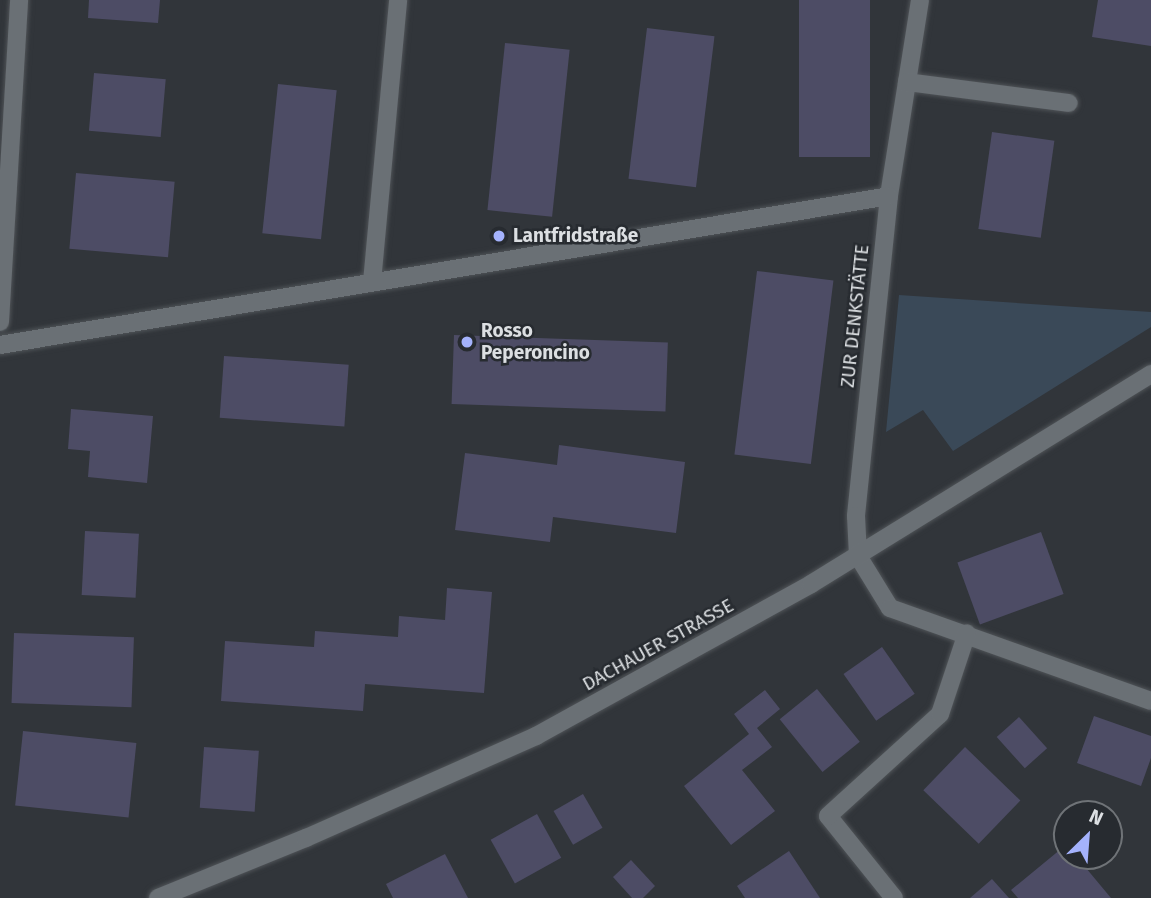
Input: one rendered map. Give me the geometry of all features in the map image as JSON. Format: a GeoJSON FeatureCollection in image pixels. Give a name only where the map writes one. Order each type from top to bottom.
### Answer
{"type":"FeatureCollection","features":[{"type":"Feature","properties":{"kind":"street"},"geometry":{"type":"LineString","coordinates":[[0,322],[19,0]]}},
{"type":"Feature","properties":{"kind":"street"},"geometry":{"type":"LineString","coordinates":[[372,282],[398,0]]}},
{"type":"Feature","properties":{"kind":"street","name":"ZUR DENKSTÄTTE"},"geometry":{"type":"LineString","coordinates":[[858,556],[856,516],[889,196],[920,0]]}},
{"type":"Feature","properties":{"kind":"street"},"geometry":{"type":"LineString","coordinates":[[907,82],[1069,103]]}},
{"type":"Feature","properties":{"kind":"street"},"geometry":{"type":"LineString","coordinates":[[0,345],[889,196]]}},
{"type":"Feature","properties":{"kind":"street","name":"DACHAUER STRASSE"},"geometry":{"type":"LineString","coordinates":[[158,898],[306,838],[536,736],[858,556],[1151,374]]}},
{"type":"Feature","properties":{"kind":"street"},"geometry":{"type":"LineString","coordinates":[[858,556],[890,608],[1151,701]]}},
{"type":"Feature","properties":{"kind":"street"},"geometry":{"type":"LineString","coordinates":[[894,898],[828,816],[940,714],[967,634]]}},
{"type":"Feature","properties":{"kind":"shaded area"},"geometry":{"type":"Polygon","coordinates":[[[899,295],[1151,312],[1151,327],[953,451],[923,410],[886,432],[899,295]]]}},
{"type":"Feature","properties":{"kind":"building"},"geometry":{"type":"Polygon","coordinates":[[[89,0],[160,0],[158,23],[88,18],[89,0]]]}},
{"type":"Feature","properties":{"kind":"building"},"geometry":{"type":"Polygon","coordinates":[[[799,0],[870,0],[870,157],[799,157],[799,0]]]}},
{"type":"Feature","properties":{"kind":"building"},"geometry":{"type":"Polygon","coordinates":[[[1098,0],[1151,0],[1151,46],[1092,37],[1098,0]]]}},
{"type":"Feature","properties":{"kind":"building"},"geometry":{"type":"Polygon","coordinates":[[[647,28],[714,36],[696,187],[628,179],[647,28]]]}},
{"type":"Feature","properties":{"kind":"building"},"geometry":{"type":"Polygon","coordinates":[[[505,43],[570,50],[552,217],[487,210],[505,43]]]}},
{"type":"Feature","properties":{"kind":"building"},"geometry":{"type":"Polygon","coordinates":[[[94,73],[166,79],[161,137],[89,131],[94,73]]]}},
{"type":"Feature","properties":{"kind":"building"},"geometry":{"type":"Polygon","coordinates":[[[278,84],[337,90],[321,239],[262,233],[278,84]]]}},
{"type":"Feature","properties":{"kind":"building"},"geometry":{"type":"Polygon","coordinates":[[[992,132],[1054,141],[1041,238],[978,229],[992,132]]]}},
{"type":"Feature","properties":{"kind":"building"},"geometry":{"type":"Polygon","coordinates":[[[76,173],[175,182],[168,257],[69,249],[76,173]]]}},
{"type":"Feature","properties":{"kind":"building"},"geometry":{"type":"Polygon","coordinates":[[[757,271],[833,280],[811,464],[734,455],[757,271]]]}},
{"type":"Feature","properties":{"kind":"building"},"geometry":{"type":"Polygon","coordinates":[[[454,335],[668,342],[665,411],[452,404],[454,335]]]}},
{"type":"Feature","properties":{"kind":"building"},"geometry":{"type":"Polygon","coordinates":[[[224,356],[349,365],[344,427],[220,418],[224,356]]]}},
{"type":"Feature","properties":{"kind":"building"},"geometry":{"type":"Polygon","coordinates":[[[71,409],[153,416],[147,483],[88,477],[90,451],[68,449],[71,409]]]}},
{"type":"Feature","properties":{"kind":"building"},"geometry":{"type":"Polygon","coordinates":[[[559,445],[685,462],[676,533],[553,517],[550,542],[455,530],[465,453],[557,465],[559,445]]]}},
{"type":"Feature","properties":{"kind":"building"},"geometry":{"type":"Polygon","coordinates":[[[85,531],[139,534],[136,598],[82,595],[85,531]]]}},
{"type":"Feature","properties":{"kind":"building"},"geometry":{"type":"Polygon","coordinates":[[[1041,532],[1064,594],[980,624],[957,562],[1041,532]]]}},
{"type":"Feature","properties":{"kind":"building"},"geometry":{"type":"Polygon","coordinates":[[[447,588],[492,592],[484,693],[365,684],[363,711],[221,701],[225,641],[314,647],[315,631],[398,637],[399,616],[445,620],[447,588]]]}},
{"type":"Feature","properties":{"kind":"building"},"geometry":{"type":"Polygon","coordinates":[[[14,633],[134,637],[131,707],[12,703],[14,633]]]}},
{"type":"Feature","properties":{"kind":"building"},"geometry":{"type":"Polygon","coordinates":[[[882,647],[915,694],[876,721],[843,674],[882,647]]]}},
{"type":"Feature","properties":{"kind":"building"},"geometry":{"type":"Polygon","coordinates":[[[817,689],[860,742],[822,772],[780,719],[817,689]]]}},
{"type":"Feature","properties":{"kind":"building"},"geometry":{"type":"Polygon","coordinates":[[[765,690],[780,709],[757,728],[772,747],[742,770],[775,811],[731,845],[684,786],[749,734],[734,714],[765,690]]]}},
{"type":"Feature","properties":{"kind":"building"},"geometry":{"type":"Polygon","coordinates":[[[1094,716],[1151,736],[1151,758],[1141,786],[1077,763],[1094,716]]]}},
{"type":"Feature","properties":{"kind":"building"},"geometry":{"type":"Polygon","coordinates":[[[1019,717],[1047,748],[1025,768],[997,737],[1019,717]]]}},
{"type":"Feature","properties":{"kind":"building"},"geometry":{"type":"Polygon","coordinates":[[[23,731],[136,743],[129,818],[15,806],[23,731]]]}},
{"type":"Feature","properties":{"kind":"building"},"geometry":{"type":"Polygon","coordinates":[[[204,747],[259,751],[255,812],[200,808],[204,747]]]}},
{"type":"Feature","properties":{"kind":"building"},"geometry":{"type":"Polygon","coordinates":[[[965,747],[1020,800],[979,844],[923,790],[965,747]]]}},
{"type":"Feature","properties":{"kind":"building"},"geometry":{"type":"Polygon","coordinates":[[[583,794],[602,828],[573,845],[554,811],[583,794]]]}},
{"type":"Feature","properties":{"kind":"building"},"geometry":{"type":"Polygon","coordinates":[[[537,814],[561,858],[515,883],[491,840],[537,814]]]}},
{"type":"Feature","properties":{"kind":"building"},"geometry":{"type":"Polygon","coordinates":[[[789,851],[820,898],[745,898],[737,886],[789,851]]]}},
{"type":"Feature","properties":{"kind":"building"},"geometry":{"type":"Polygon","coordinates":[[[445,854],[468,898],[393,898],[386,884],[445,854]]]}},
{"type":"Feature","properties":{"kind":"building"},"geometry":{"type":"Polygon","coordinates":[[[1053,856],[1053,870],[1088,870],[1111,898],[1018,898],[1011,890],[1053,856]]]}},
{"type":"Feature","properties":{"kind":"building"},"geometry":{"type":"Polygon","coordinates":[[[631,860],[655,886],[643,898],[632,898],[613,877],[631,860]]]}},
{"type":"Feature","properties":{"kind":"building"},"geometry":{"type":"Polygon","coordinates":[[[992,879],[1009,898],[970,898],[992,879]]]}},
{"type":"Feature","properties":{"kind":"place","name":"Lantfridstraße"},"geometry":{"type":"Point","coordinates":[499,236]}},
{"type":"Feature","properties":{"kind":"place","name":"Rosso Peperoncino"},"geometry":{"type":"Point","coordinates":[467,342]}}]}
